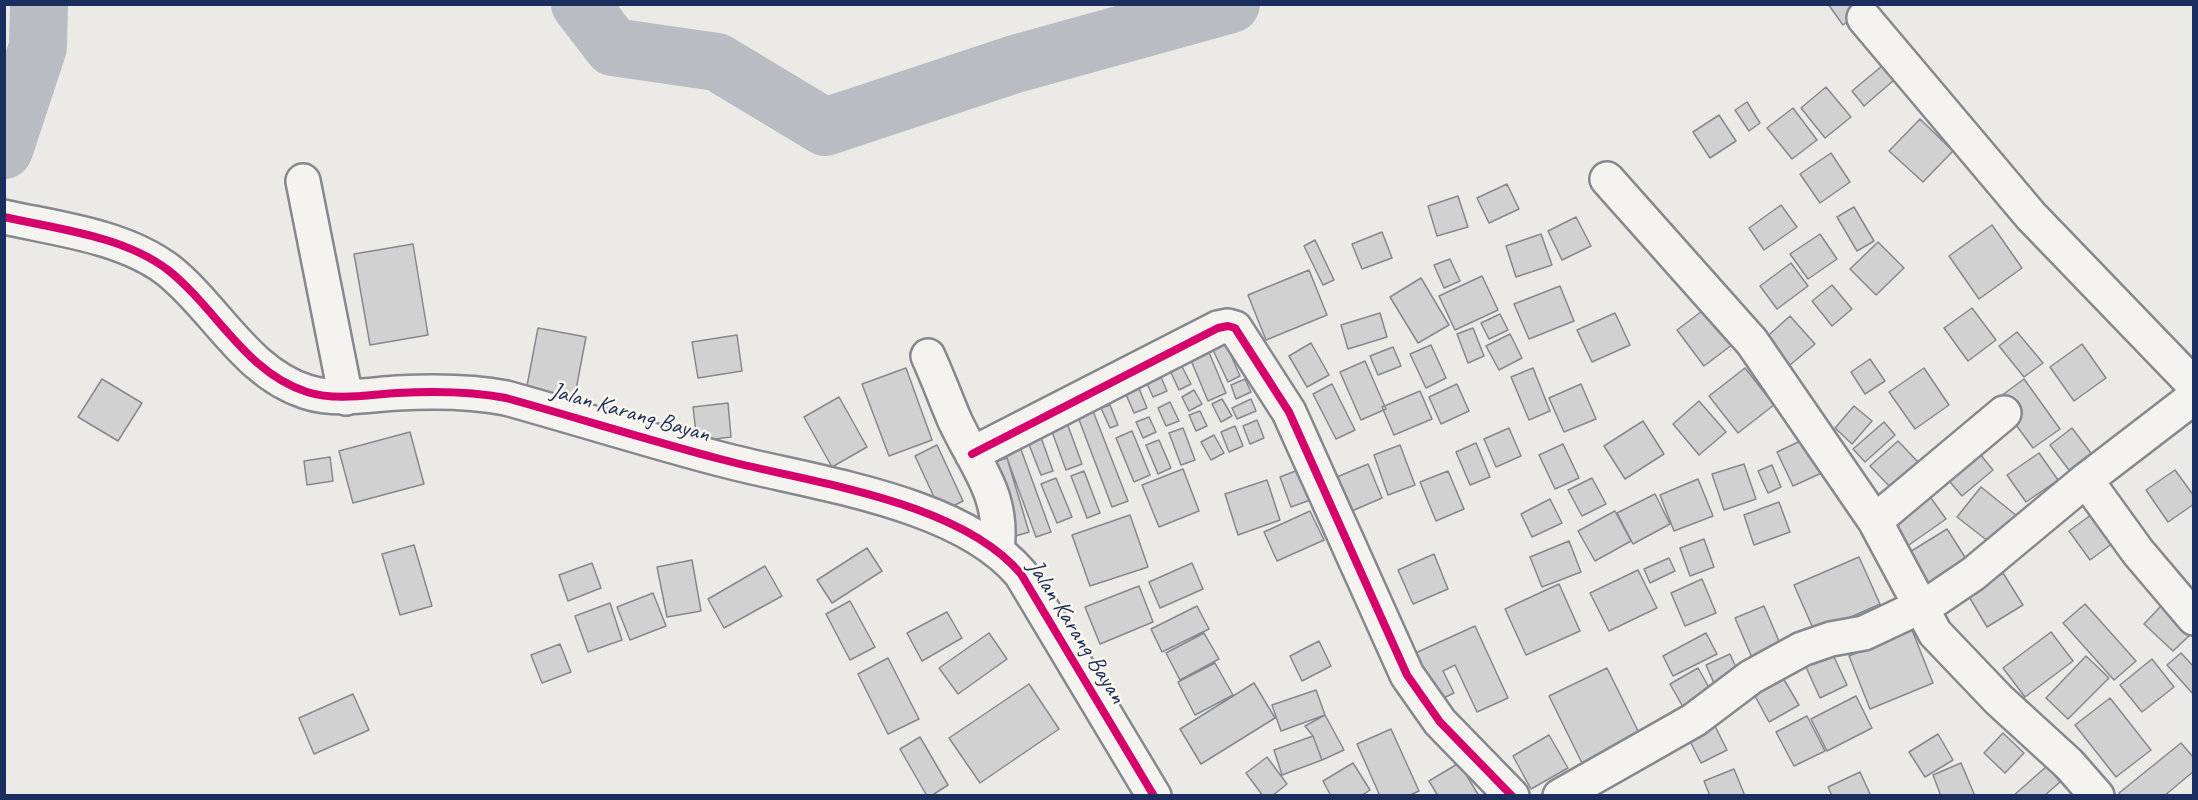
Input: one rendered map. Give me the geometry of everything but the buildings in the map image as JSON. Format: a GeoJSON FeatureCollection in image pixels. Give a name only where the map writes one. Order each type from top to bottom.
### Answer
{"type":"FeatureCollection","features":[{"type":"Feature","properties":{"kind":"street"},"geometry":{"type":"LineString","coordinates":[[1864,18],[2031,216],[2193,385]]}},
{"type":"Feature","properties":{"kind":"street"},"geometry":{"type":"LineString","coordinates":[[1607,179],[1752,342],[1875,521],[1921,607],[1946,646],[1999,700],[2069,764],[2097,795]]}},
{"type":"Feature","properties":{"kind":"street"},"geometry":{"type":"LineString","coordinates":[[303,181],[346,398]]}},
{"type":"Feature","properties":{"kind":"street","name":"Jalan Karang Bayan"},"geometry":{"type":"LineString","coordinates":[[4,217],[121,245],[142,254],[186,285],[257,363],[275,378],[308,392],[346,398],[434,391],[480,393],[748,467],[883,499],[942,520],[997,550],[1021,574],[1154,795]]}},
{"type":"Feature","properties":{"kind":"street"},"geometry":{"type":"LineString","coordinates":[[972,454],[1008,433],[1218,328],[1228,326],[1235,328],[1289,412],[1407,675],[1440,722],[1512,795]]}},
{"type":"Feature","properties":{"kind":"street"},"geometry":{"type":"LineString","coordinates":[[928,356],[972,454],[992,492],[999,513],[997,550]]}},
{"type":"Feature","properties":{"kind":"street"},"geometry":{"type":"LineString","coordinates":[[1560,795],[1694,720],[1751,677],[1802,649],[1831,639],[1864,633],[1921,607],[1973,574],[2086,480],[2193,397]]}},
{"type":"Feature","properties":{"kind":"street"},"geometry":{"type":"LineString","coordinates":[[1875,521],[2004,414]]}},
{"type":"Feature","properties":{"kind":"street"},"geometry":{"type":"LineString","coordinates":[[2086,480],[2138,552],[2193,618]]}},
{"type":"Feature","properties":{"kind":"waterway"},"geometry":{"type":"LineString","coordinates":[[4,150],[38,47],[39,4]]}},
{"type":"Feature","properties":{"kind":"waterway"},"geometry":{"type":"LineString","coordinates":[[580,4],[613,47],[717,62],[825,127],[1015,64],[1231,4]]}},
{"type":"Feature","properties":{"kind":"cycle path"},"geometry":{"type":"LineString","coordinates":[[4,217],[111,241],[150,258],[185,285],[249,355],[266,370],[285,383],[307,392],[340,397],[411,392],[452,392],[506,398],[720,459],[881,498],[922,511],[960,528],[994,549],[1021,574],[1154,796]]}},
{"type":"Feature","properties":{"kind":"cycle path"},"geometry":{"type":"LineString","coordinates":[[972,454],[1218,328],[1228,326],[1235,328],[1289,412],[1407,675],[1440,722],[1512,796]]}}]}
